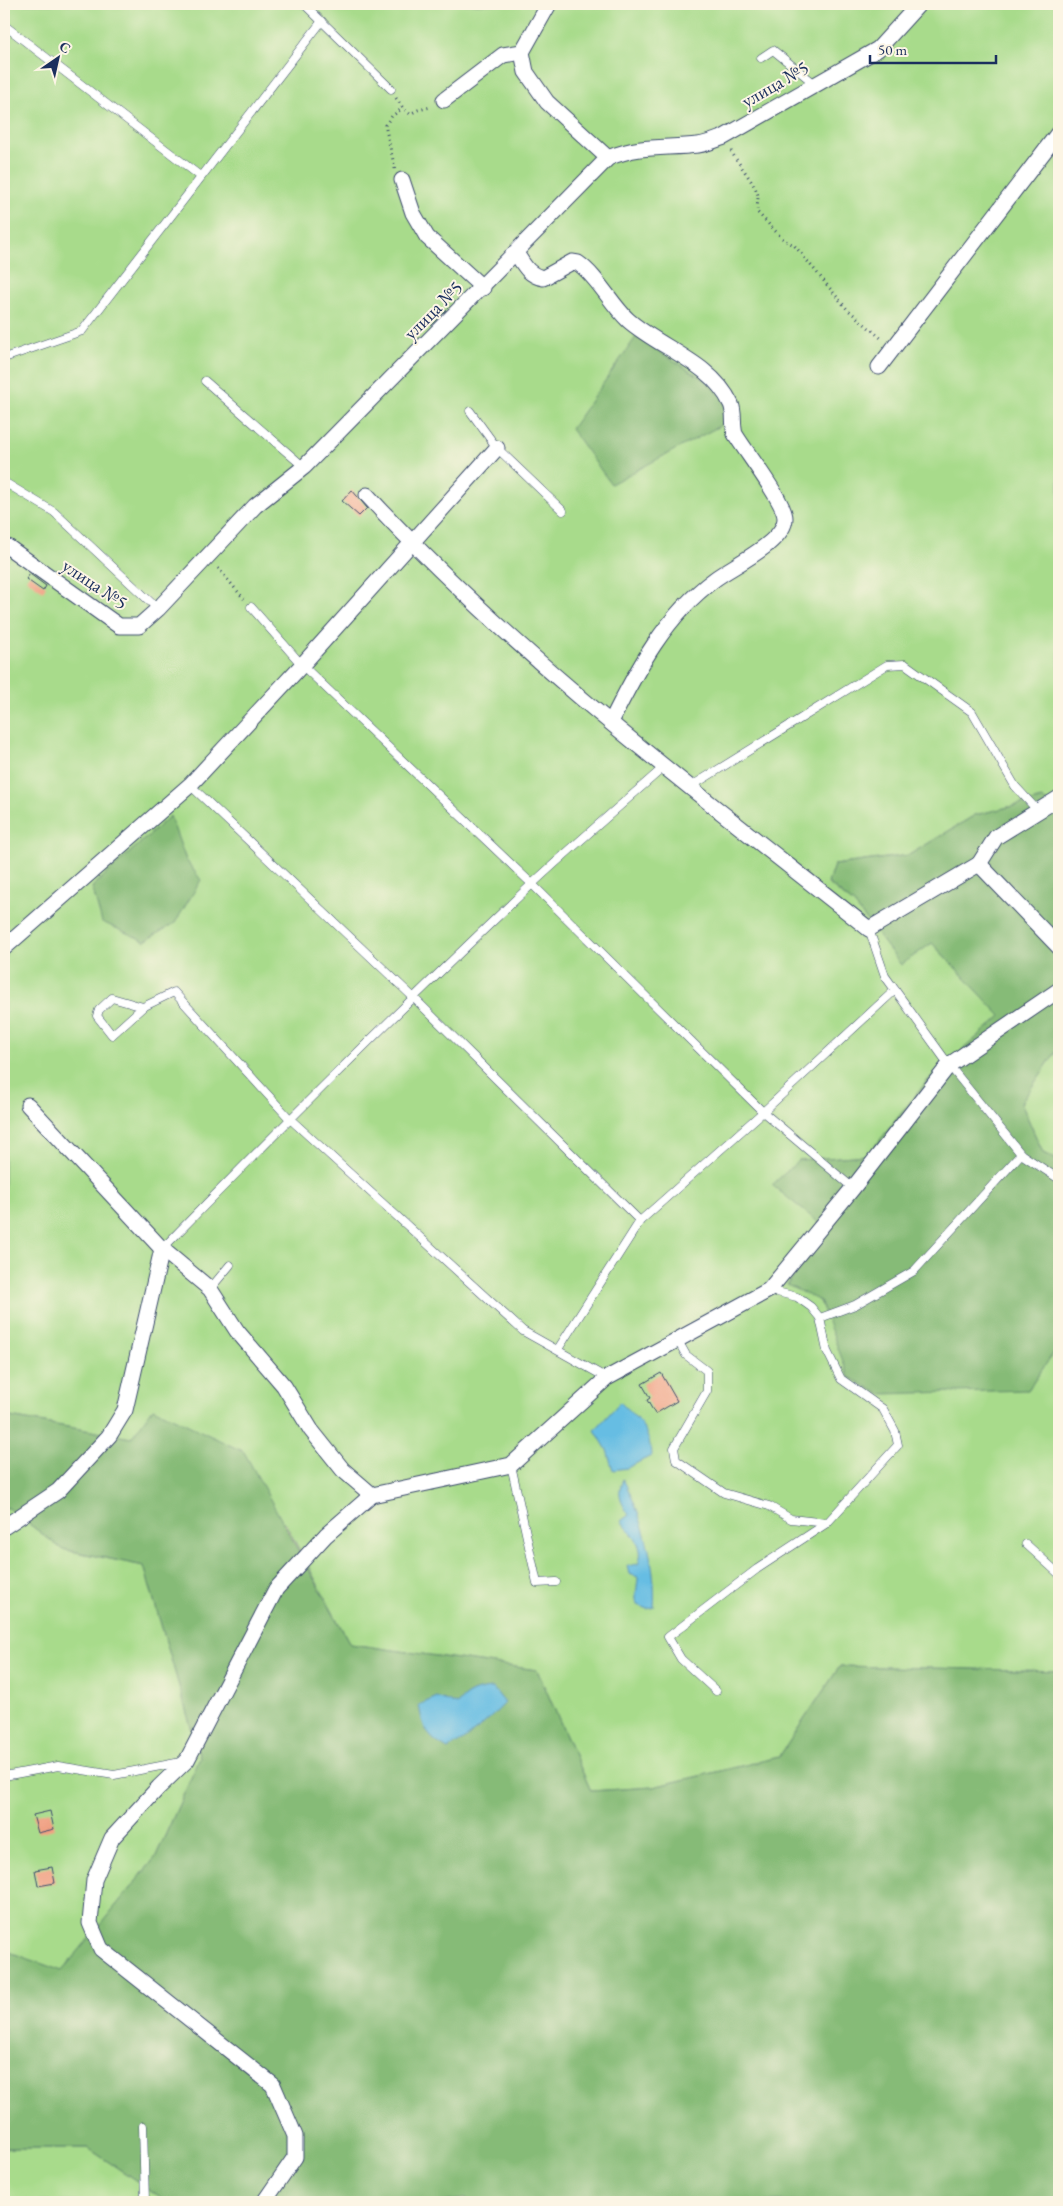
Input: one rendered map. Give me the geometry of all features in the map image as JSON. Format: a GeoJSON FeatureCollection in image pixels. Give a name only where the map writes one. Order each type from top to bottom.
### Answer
{"type":"FeatureCollection","features":[{"type":"Feature","properties":{"kind":"street"},"geometry":{"type":"LineString","coordinates":[[549,4],[522,52],[526,72],[547,102],[608,158]]}},
{"type":"Feature","properties":{"kind":"street","name":"улица №5"},"geometry":{"type":"LineString","coordinates":[[8,547],[119,626],[138,626],[158,609],[255,506],[304,467],[608,158],[626,151],[653,146],[699,145],[724,137],[878,49],[919,4]]}},
{"type":"Feature","properties":{"kind":"street"},"geometry":{"type":"LineString","coordinates":[[444,100],[503,55],[522,52]]}},
{"type":"Feature","properties":{"kind":"street"},"geometry":{"type":"LineString","coordinates":[[879,367],[1059,132]]}},
{"type":"Feature","properties":{"kind":"street"},"geometry":{"type":"LineString","coordinates":[[402,180],[413,213],[426,237],[482,288]]}},
{"type":"Feature","properties":{"kind":"street"},"geometry":{"type":"LineString","coordinates":[[516,253],[528,272],[543,278],[572,262],[578,263],[629,321],[674,349],[720,386],[734,410],[733,427],[735,434],[776,495],[786,520],[776,537],[695,594],[672,620],[634,677],[611,722]]}},
{"type":"Feature","properties":{"kind":"street"},"geometry":{"type":"LineString","coordinates":[[4,948],[190,785],[302,665],[497,448]]}},
{"type":"Feature","properties":{"kind":"street"},"geometry":{"type":"LineString","coordinates":[[367,495],[411,543],[533,655],[664,767],[869,929],[979,864],[996,837],[1059,798]]}},
{"type":"Feature","properties":{"kind":"street"},"geometry":{"type":"LineString","coordinates":[[979,864],[1059,947]]}},
{"type":"Feature","properties":{"kind":"street"},"geometry":{"type":"LineString","coordinates":[[264,2202],[295,2157],[295,2136],[273,2085],[101,1949],[90,1923],[94,1880],[112,1838],[158,1787],[187,1760],[276,1589],[326,1535],[372,1494],[511,1465],[607,1378],[769,1290],[853,1188],[949,1065],[1059,990]]}},
{"type":"Feature","properties":{"kind":"street"},"geometry":{"type":"LineString","coordinates":[[28,1106],[162,1249],[210,1289],[237,1331],[284,1386],[311,1430],[338,1464],[372,1494]]}},
{"type":"Feature","properties":{"kind":"street"},"geometry":{"type":"LineString","coordinates":[[4,1528],[58,1491],[109,1436],[124,1410],[162,1249]]}},
{"type":"Feature","properties":{"kind":"lane"},"geometry":{"type":"LineString","coordinates":[[304,4],[391,88]]}},
{"type":"Feature","properties":{"kind":"lane"},"geometry":{"type":"LineString","coordinates":[[4,358],[82,331],[200,176],[322,21]]}},
{"type":"Feature","properties":{"kind":"lane"},"geometry":{"type":"LineString","coordinates":[[4,24],[200,176]]}},
{"type":"Feature","properties":{"kind":"lane"},"geometry":{"type":"LineString","coordinates":[[761,58],[773,50],[815,84]]}},
{"type":"Feature","properties":{"kind":"lane"},"geometry":{"type":"LineString","coordinates":[[205,382],[304,467]]}},
{"type":"Feature","properties":{"kind":"lane"},"geometry":{"type":"LineString","coordinates":[[470,411],[497,448],[563,511]]}},
{"type":"Feature","properties":{"kind":"lane"},"geometry":{"type":"LineString","coordinates":[[4,482],[54,512],[158,609]]}},
{"type":"Feature","properties":{"kind":"lane"},"geometry":{"type":"LineString","coordinates":[[251,607],[302,665],[532,884],[763,1112],[853,1188]]}},
{"type":"Feature","properties":{"kind":"lane"},"geometry":{"type":"LineString","coordinates":[[690,788],[887,665],[905,664],[972,712],[1015,786],[1038,811]]}},
{"type":"Feature","properties":{"kind":"lane"},"geometry":{"type":"LineString","coordinates":[[162,1249],[289,1118],[532,884],[664,767]]}},
{"type":"Feature","properties":{"kind":"lane"},"geometry":{"type":"LineString","coordinates":[[190,785],[414,998],[640,1221]]}},
{"type":"Feature","properties":{"kind":"lane"},"geometry":{"type":"LineString","coordinates":[[869,929],[884,976],[949,1065],[1021,1154],[1059,1179]]}},
{"type":"Feature","properties":{"kind":"lane"},"geometry":{"type":"LineString","coordinates":[[558,1350],[640,1221],[763,1112],[895,990]]}},
{"type":"Feature","properties":{"kind":"lane"},"geometry":{"type":"LineString","coordinates":[[143,1007],[112,998],[99,1010],[98,1016],[112,1035],[143,1007],[174,992],[289,1118],[524,1331],[607,1378]]}},
{"type":"Feature","properties":{"kind":"lane"},"geometry":{"type":"LineString","coordinates":[[820,1318],[855,1305],[914,1271],[1021,1154]]}},
{"type":"Feature","properties":{"kind":"lane"},"geometry":{"type":"LineString","coordinates":[[210,1289],[230,1266]]}},
{"type":"Feature","properties":{"kind":"lane"},"geometry":{"type":"LineString","coordinates":[[716,1691],[681,1658],[668,1637],[757,1569],[827,1523],[898,1444],[895,1431],[883,1409],[841,1379],[827,1351],[820,1318],[811,1307],[797,1297],[769,1290]]}},
{"type":"Feature","properties":{"kind":"lane"},"geometry":{"type":"LineString","coordinates":[[677,1339],[686,1354],[707,1370],[707,1391],[674,1448],[676,1460],[724,1493],[769,1506],[791,1519],[827,1523]]}},
{"type":"Feature","properties":{"kind":"lane"},"geometry":{"type":"LineString","coordinates":[[511,1465],[537,1583],[556,1582]]}},
{"type":"Feature","properties":{"kind":"lane"},"geometry":{"type":"LineString","coordinates":[[1026,1544],[1059,1574]]}},
{"type":"Feature","properties":{"kind":"lane"},"geometry":{"type":"LineString","coordinates":[[4,1776],[58,1766],[114,1775],[187,1760]]}},
{"type":"Feature","properties":{"kind":"lane"},"geometry":{"type":"LineString","coordinates":[[143,2126],[145,2202]]}},
{"type":"Feature","properties":{"kind":"path"},"geometry":{"type":"LineString","coordinates":[[391,88],[403,108],[410,114],[431,107],[444,100]]}},
{"type":"Feature","properties":{"kind":"path"},"geometry":{"type":"LineString","coordinates":[[402,180],[393,162],[385,126],[392,116],[403,108]]}},
{"type":"Feature","properties":{"kind":"path"},"geometry":{"type":"LineString","coordinates":[[724,137],[745,175],[753,183],[758,195],[757,212],[784,240],[794,245],[847,309],[894,348]]}},
{"type":"Feature","properties":{"kind":"path"},"geometry":{"type":"LineString","coordinates":[[208,556],[251,607]]}},
{"type":"Feature","properties":{"kind":"green space"},"geometry":{"type":"Polygon","coordinates":[[[4,4],[1059,4],[1059,809],[1042,799],[975,815],[909,855],[834,865],[828,884],[854,904],[901,964],[932,943],[1002,1016],[928,1080],[868,1155],[799,1160],[829,1231],[820,1301],[832,1328],[1028,1390],[1059,1345],[1059,1671],[840,1666],[779,1757],[653,1787],[591,1791],[537,1670],[350,1644],[285,1523],[131,1438],[4,1416],[4,4]],[[169,817],[92,887],[186,860],[169,817]]]}},
{"type":"Feature","properties":{"kind":"green space"},"geometry":{"type":"Polygon","coordinates":[[[636,337],[705,380],[723,398],[729,421],[611,484],[571,429],[636,337]]]}},
{"type":"Feature","properties":{"kind":"green space"},"geometry":{"type":"Polygon","coordinates":[[[1043,799],[1059,809],[1059,868],[1054,889],[1059,943],[1059,1047],[1021,1103],[1043,1153],[1059,1161],[1059,1345],[1028,1390],[880,1394],[849,1377],[820,1301],[787,1285],[829,1231],[772,1185],[799,1160],[868,1155],[928,1080],[1001,1016],[932,943],[901,965],[854,904],[828,883],[834,865],[909,855],[975,815],[1043,799]]]}},
{"type":"Feature","properties":{"kind":"green space"},"geometry":{"type":"Polygon","coordinates":[[[170,816],[186,860],[201,880],[175,923],[145,941],[102,922],[92,887],[170,816]]]}},
{"type":"Feature","properties":{"kind":"green space"},"geometry":{"type":"Polygon","coordinates":[[[1059,868],[1059,943],[1054,889],[1059,868]]]}},
{"type":"Feature","properties":{"kind":"green space"},"geometry":{"type":"Polygon","coordinates":[[[1059,1047],[1059,1161],[1043,1153],[1021,1103],[1059,1047]]]}},
{"type":"Feature","properties":{"kind":"green space"},"geometry":{"type":"Polygon","coordinates":[[[153,1408],[244,1452],[350,1644],[537,1670],[591,1791],[653,1787],[779,1757],[840,1666],[1059,1671],[1059,2202],[473,2202],[465,2199],[444,2202],[168,2202],[88,2148],[4,2148],[4,1950],[62,1971],[155,1858],[200,1758],[144,1566],[62,1549],[7,1507],[4,1511],[4,1416],[131,1438],[153,1408]]]}},
{"type":"Feature","properties":{"kind":"green space"},"geometry":{"type":"Polygon","coordinates":[[[7,1507],[62,1549],[144,1566],[200,1758],[155,1858],[62,1972],[4,1950],[4,1511],[7,1507]]]}},
{"type":"Feature","properties":{"kind":"green space"},"geometry":{"type":"Polygon","coordinates":[[[4,2148],[88,2148],[168,2202],[4,2202],[4,2148]]]}},
{"type":"Feature","properties":{"kind":"water"},"geometry":{"type":"Polygon","coordinates":[[[620,1402],[642,1425],[648,1438],[651,1456],[627,1468],[613,1470],[607,1450],[595,1430],[620,1402]]]}},
{"type":"Feature","properties":{"kind":"water"},"geometry":{"type":"Polygon","coordinates":[[[623,1479],[636,1508],[651,1558],[654,1607],[647,1609],[637,1605],[638,1577],[629,1574],[627,1566],[638,1564],[640,1552],[637,1541],[621,1521],[629,1515],[620,1498],[623,1479]]]}},
{"type":"Feature","properties":{"kind":"water"},"geometry":{"type":"Polygon","coordinates":[[[493,1688],[505,1703],[471,1734],[448,1749],[430,1736],[424,1726],[419,1705],[437,1697],[457,1705],[473,1692],[493,1688]]]}},
{"type":"Feature","properties":{"kind":"building"},"geometry":{"type":"Polygon","coordinates":[[[352,490],[367,508],[359,516],[342,501],[352,490]]]}},
{"type":"Feature","properties":{"kind":"building"},"geometry":{"type":"Polygon","coordinates":[[[30,574],[46,586],[43,591],[26,579],[30,574]]]}},
{"type":"Feature","properties":{"kind":"building"},"geometry":{"type":"Polygon","coordinates":[[[661,1373],[677,1401],[655,1414],[647,1400],[650,1398],[642,1384],[661,1373]]]}},
{"type":"Feature","properties":{"kind":"building"},"geometry":{"type":"Polygon","coordinates":[[[50,1811],[54,1829],[38,1833],[33,1815],[50,1811]]]}},
{"type":"Feature","properties":{"kind":"building"},"geometry":{"type":"Polygon","coordinates":[[[52,1867],[55,1883],[38,1886],[35,1870],[52,1867]]]}}]}
